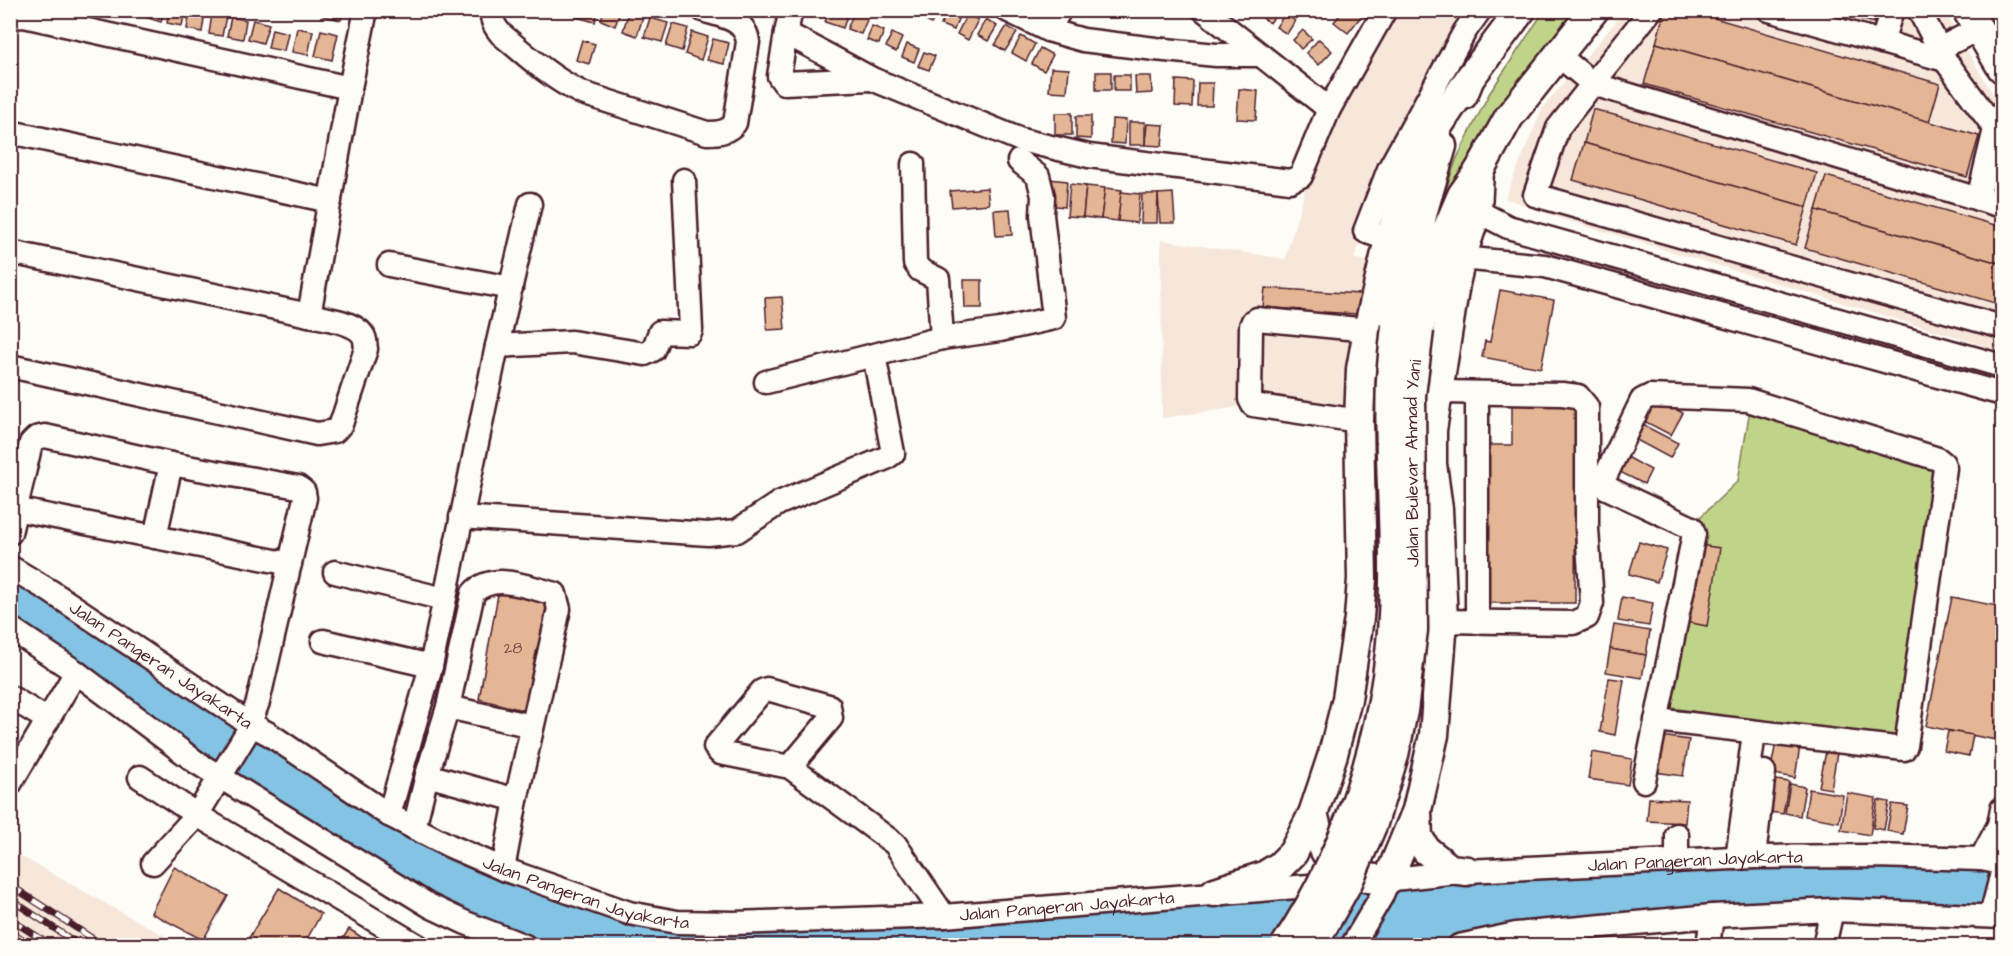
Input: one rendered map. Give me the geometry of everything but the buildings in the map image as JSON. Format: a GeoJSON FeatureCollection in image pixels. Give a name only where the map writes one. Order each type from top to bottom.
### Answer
{"type":"FeatureCollection","features":[{"type":"Feature","properties":{"kind":"main road","name":"Jalan Bulevar Ahmad Yani"},"geometry":{"type":"LineString","coordinates":[[1312,945],[1348,882],[1373,823],[1394,755],[1402,711],[1413,630],[1412,395],[1408,328],[1424,207],[1442,145],[1470,78],[1521,10]]}},
{"type":"Feature","properties":{"kind":"main road","name":"Jalan Bulevar Ahmad Yani"},"geometry":{"type":"LineString","coordinates":[[1285,945],[1324,878],[1340,842],[1358,795],[1377,726],[1392,642],[1394,581],[1391,380],[1408,328],[1462,195],[1479,171],[1509,117],[1594,10]]}},
{"type":"Feature","properties":{"kind":"main road"},"geometry":{"type":"LineString","coordinates":[[1972,20],[2002,68]]}},
{"type":"Feature","properties":{"kind":"main road"},"geometry":{"type":"LineString","coordinates":[[1215,892],[1264,876],[1280,866],[1293,853],[1313,814],[1323,784],[1341,726],[1355,653],[1359,618],[1362,579],[1359,421],[1361,369],[1368,330],[1377,235],[1409,182],[1436,129],[1470,78]]}},
{"type":"Feature","properties":{"kind":"main road"},"geometry":{"type":"LineString","coordinates":[[1313,814],[1325,853],[1337,865],[1384,889],[1417,810],[1434,735],[1443,621],[1438,509],[1432,464],[1432,430],[1443,351],[1461,258],[1477,211],[1479,171]]}},
{"type":"Feature","properties":{"kind":"main road"},"geometry":{"type":"LineString","coordinates":[[1323,784],[1337,809],[1350,820],[1366,824],[1388,824],[1402,821],[1417,810]]}},
{"type":"Feature","properties":{"kind":"main road"},"geometry":{"type":"LineString","coordinates":[[1417,810],[1418,837],[1426,850],[1450,869],[1467,871]]}},
{"type":"Feature","properties":{"kind":"street"},"geometry":{"type":"LineString","coordinates":[[309,315],[366,10]]}},
{"type":"Feature","properties":{"kind":"street"},"geometry":{"type":"LineString","coordinates":[[492,10],[491,17],[501,34],[565,85],[582,93],[707,134],[730,129],[735,123],[748,42],[747,32],[742,25],[703,10]]}},
{"type":"Feature","properties":{"kind":"street"},"geometry":{"type":"LineString","coordinates":[[791,10],[779,76],[784,82],[872,79]]}},
{"type":"Feature","properties":{"kind":"street"},"geometry":{"type":"LineString","coordinates":[[1007,10],[1048,30],[1083,40],[1155,50],[1216,55],[1260,55]]}},
{"type":"Feature","properties":{"kind":"street"},"geometry":{"type":"LineString","coordinates":[[1048,30],[1060,10]]}},
{"type":"Feature","properties":{"kind":"street"},"geometry":{"type":"LineString","coordinates":[[1204,10],[1329,109]]}},
{"type":"Feature","properties":{"kind":"street"},"geometry":{"type":"LineString","coordinates":[[786,33],[872,79],[1021,140],[1055,150],[1290,181],[1301,176],[1329,109],[1385,10]]}},
{"type":"Feature","properties":{"kind":"street"},"geometry":{"type":"LineString","coordinates":[[1377,235],[1389,169],[1465,31],[1480,10]]}},
{"type":"Feature","properties":{"kind":"street"},"geometry":{"type":"LineString","coordinates":[[1651,10],[1558,128],[1536,195],[2002,327]]}},
{"type":"Feature","properties":{"kind":"street"},"geometry":{"type":"LineString","coordinates":[[1769,10],[1882,42],[1942,55]]}},
{"type":"Feature","properties":{"kind":"street"},"geometry":{"type":"LineString","coordinates":[[1882,42],[1892,10]]}},
{"type":"Feature","properties":{"kind":"street"},"geometry":{"type":"LineString","coordinates":[[1919,10],[1942,55],[1999,133],[1978,199]]}},
{"type":"Feature","properties":{"kind":"street"},"geometry":{"type":"LineString","coordinates":[[10,17],[24,15],[350,88]]}},
{"type":"Feature","properties":{"kind":"street"},"geometry":{"type":"LineString","coordinates":[[1942,55],[1972,20]]}},
{"type":"Feature","properties":{"kind":"street"},"geometry":{"type":"LineString","coordinates":[[1558,55],[1593,84],[2002,206]]}},
{"type":"Feature","properties":{"kind":"street"},"geometry":{"type":"LineString","coordinates":[[10,132],[330,201]]}},
{"type":"Feature","properties":{"kind":"street"},"geometry":{"type":"LineString","coordinates":[[766,382],[942,338],[1000,330],[1054,318],[1042,215],[1043,196],[1038,176],[1019,161]]}},
{"type":"Feature","properties":{"kind":"street"},"geometry":{"type":"LineString","coordinates":[[913,164],[915,263],[920,270],[938,279],[942,338]]}},
{"type":"Feature","properties":{"kind":"street"},"geometry":{"type":"LineString","coordinates":[[497,346],[572,342],[645,354],[653,350],[660,332],[690,333],[684,180]]}},
{"type":"Feature","properties":{"kind":"street"},"geometry":{"type":"LineString","coordinates":[[1544,237],[1554,200]]}},
{"type":"Feature","properties":{"kind":"street"},"geometry":{"type":"LineString","coordinates":[[389,815],[431,666],[497,346],[530,204]]}},
{"type":"Feature","properties":{"kind":"street"},"geometry":{"type":"LineString","coordinates":[[1477,211],[1508,227],[2002,366]]}},
{"type":"Feature","properties":{"kind":"street"},"geometry":{"type":"LineString","coordinates":[[10,252],[354,326],[363,334],[366,350],[341,424],[335,431],[317,434],[10,366]]}},
{"type":"Feature","properties":{"kind":"street"},"geometry":{"type":"LineString","coordinates":[[1461,258],[1545,266],[2002,394]]}},
{"type":"Feature","properties":{"kind":"street"},"geometry":{"type":"LineString","coordinates":[[389,265],[511,288]]}},
{"type":"Feature","properties":{"kind":"street"},"geometry":{"type":"LineString","coordinates":[[1789,335],[1797,308]]}},
{"type":"Feature","properties":{"kind":"street"},"geometry":{"type":"LineString","coordinates":[[1359,421],[1253,405],[1250,399],[1251,326],[1252,321],[1257,319],[1368,330]]}},
{"type":"Feature","properties":{"kind":"street"},"geometry":{"type":"LineString","coordinates":[[461,517],[708,534],[737,531],[779,503],[893,453],[874,355]]}},
{"type":"Feature","properties":{"kind":"street"},"geometry":{"type":"LineString","coordinates":[[1439,392],[1562,394],[1578,396],[1587,407],[1587,529],[1592,603],[1587,617],[1573,623],[1443,621]]}},
{"type":"Feature","properties":{"kind":"street"},"geometry":{"type":"LineString","coordinates":[[1477,394],[1477,621]]}},
{"type":"Feature","properties":{"kind":"street"},"geometry":{"type":"LineString","coordinates":[[1644,781],[1656,720],[1694,534],[1692,528],[1605,487],[1602,483],[1642,400],[1650,396],[1748,400],[1938,459],[1943,463],[1945,468],[1906,746],[1901,750],[1656,720]]}},
{"type":"Feature","properties":{"kind":"street"},"geometry":{"type":"LineString","coordinates":[[10,533],[31,443],[36,438],[45,436],[171,464],[298,488],[304,492],[305,498],[258,702],[248,729],[196,815],[153,862]]}},
{"type":"Feature","properties":{"kind":"street"},"geometry":{"type":"LineString","coordinates":[[154,537],[171,464]]}},
{"type":"Feature","properties":{"kind":"street"},"geometry":{"type":"LineString","coordinates":[[15,509],[290,564]]}},
{"type":"Feature","properties":{"kind":"street","name":"Jalan Pangeran Jayakarta"},"geometry":{"type":"LineString","coordinates":[[10,567],[50,591],[248,729],[269,734],[389,815],[502,869],[629,913],[677,922],[734,923],[944,916],[1215,892],[1384,889],[1467,871],[1677,861],[1874,856],[1992,861]]}},
{"type":"Feature","properties":{"kind":"street"},"geometry":{"type":"LineString","coordinates":[[335,572],[444,599]]}},
{"type":"Feature","properties":{"kind":"street"},"geometry":{"type":"LineString","coordinates":[[414,828],[427,775],[448,707],[473,593],[481,586],[498,581],[555,594],[559,609],[502,869]]}},
{"type":"Feature","properties":{"kind":"street"},"geometry":{"type":"LineString","coordinates":[[10,628],[76,672],[196,762],[223,772],[276,810],[430,906],[466,924],[525,945]]}},
{"type":"Feature","properties":{"kind":"street"},"geometry":{"type":"LineString","coordinates":[[324,641],[431,666]]}},
{"type":"Feature","properties":{"kind":"street"},"geometry":{"type":"LineString","coordinates":[[10,784],[76,672]]}},
{"type":"Feature","properties":{"kind":"street"},"geometry":{"type":"LineString","coordinates":[[790,767],[831,718],[831,712],[829,706],[767,689],[762,691],[715,747],[720,753],[790,767],[894,844],[944,916]]}},
{"type":"Feature","properties":{"kind":"street"},"geometry":{"type":"LineString","coordinates":[[10,697],[48,720]]}},
{"type":"Feature","properties":{"kind":"street"},"geometry":{"type":"LineString","coordinates":[[448,707],[532,726]]}},
{"type":"Feature","properties":{"kind":"street"},"geometry":{"type":"LineString","coordinates":[[1745,858],[1761,734]]}},
{"type":"Feature","properties":{"kind":"street"},"geometry":{"type":"LineString","coordinates":[[427,775],[516,800]]}},
{"type":"Feature","properties":{"kind":"street"},"geometry":{"type":"LineString","coordinates":[[140,777],[196,815],[418,945]]}},
{"type":"Feature","properties":{"kind":"street"},"geometry":{"type":"LineString","coordinates":[[1992,861],[2002,809]]}},
{"type":"Feature","properties":{"kind":"street"},"geometry":{"type":"LineString","coordinates":[[1677,836],[1677,861]]}},
{"type":"Feature","properties":{"kind":"street"},"geometry":{"type":"LineString","coordinates":[[1459,945],[1516,934],[1712,916],[1832,910],[1997,916],[2002,873]]}},
{"type":"Feature","properties":{"kind":"street"},"geometry":{"type":"LineString","coordinates":[[1352,945],[1384,889]]}},
{"type":"Feature","properties":{"kind":"street"},"geometry":{"type":"LineString","coordinates":[[1824,945],[1832,910]]}},
{"type":"Feature","properties":{"kind":"street"},"geometry":{"type":"LineString","coordinates":[[1708,945],[1712,916]]}},
{"type":"Feature","properties":{"kind":"shaded area"},"geometry":{"type":"Polygon","coordinates":[[[1385,11],[1480,11],[1365,231],[1354,258],[1382,266],[1359,421],[1253,405],[1162,418],[1161,240],[1285,259],[1329,109],[1385,11]]]}},
{"type":"Feature","properties":{"kind":"shaded area"},"geometry":{"type":"Polygon","coordinates":[[[1625,11],[1944,11],[2002,110],[2002,352],[1562,219],[1505,198],[1542,109],[1625,11]]]}},
{"type":"Feature","properties":{"kind":"shaded area"},"geometry":{"type":"Polygon","coordinates":[[[10,850],[108,905],[182,945],[11,945],[10,850]]]}},
{"type":"Feature","properties":{"kind":"green space"},"geometry":{"type":"Polygon","coordinates":[[[1544,11],[1579,11],[1443,215],[1437,214],[1457,158],[1489,94],[1544,11]]]}},
{"type":"Feature","properties":{"kind":"green space"},"geometry":{"type":"Polygon","coordinates":[[[1751,403],[1940,464],[1897,742],[1666,707],[1697,520],[1738,481],[1751,403]]]}},
{"type":"Feature","properties":{"kind":"water"},"geometry":{"type":"Polygon","coordinates":[[[10,567],[389,815],[629,913],[734,923],[1467,871],[2002,863],[2002,917],[1903,911],[1459,946],[525,945],[430,906],[11,628],[10,567]]]}},
{"type":"Feature","properties":{"kind":"waterway"},"geometry":{"type":"LineString","coordinates":[[2000,10],[2002,14]]}},
{"type":"Feature","properties":{"kind":"railway"},"geometry":{"type":"LineString","coordinates":[[10,885],[104,946]]}},
{"type":"Feature","properties":{"kind":"railway"},"geometry":{"type":"LineString","coordinates":[[10,899],[81,946]]}},
{"type":"Feature","properties":{"kind":"railway"},"geometry":{"type":"LineString","coordinates":[[10,919],[52,946]]}},
{"type":"Feature","properties":{"kind":"railway"},"geometry":{"type":"LineString","coordinates":[[10,932],[32,946]]}}]}
